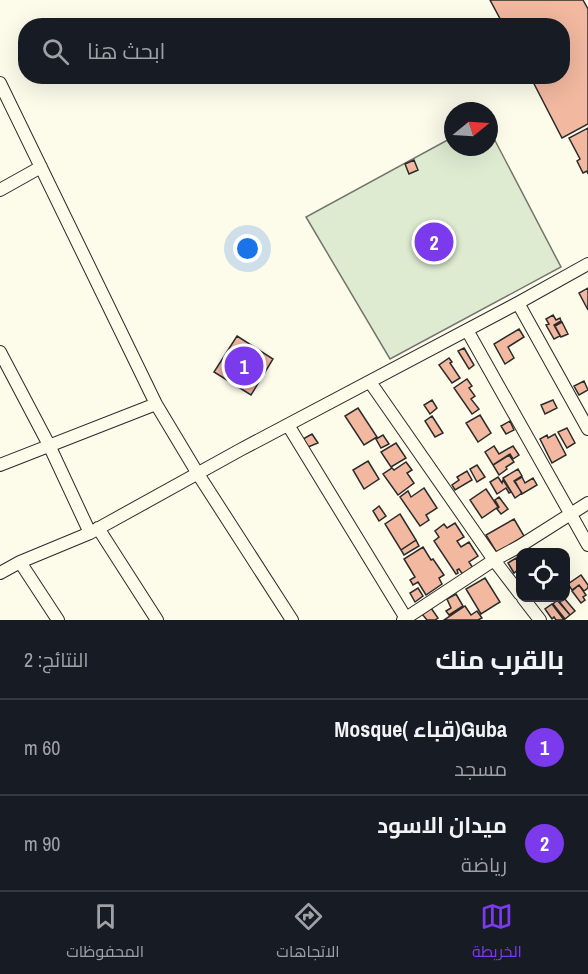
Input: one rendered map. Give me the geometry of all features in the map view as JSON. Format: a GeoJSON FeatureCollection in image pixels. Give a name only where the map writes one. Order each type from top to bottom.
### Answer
{"type":"FeatureCollection","features":[{"type":"Feature","properties":{"kind":"street"},"geometry":{"type":"LineString","coordinates":[[0,83],[156,404],[292,620]]}},
{"type":"Feature","properties":{"kind":"street"},"geometry":{"type":"LineString","coordinates":[[0,190],[41,167]]}},
{"type":"Feature","properties":{"kind":"street"},"geometry":{"type":"LineString","coordinates":[[0,573],[20,562],[94,531],[588,264]]}},
{"type":"Feature","properties":{"kind":"street"},"geometry":{"type":"LineString","coordinates":[[518,303],[588,429]]}},
{"type":"Feature","properties":{"kind":"street"},"geometry":{"type":"LineString","coordinates":[[467,330],[588,545]]}},
{"type":"Feature","properties":{"kind":"street"},"geometry":{"type":"LineString","coordinates":[[0,352],[94,531],[157,620]]}},
{"type":"Feature","properties":{"kind":"street"},"geometry":{"type":"LineString","coordinates":[[370,382],[516,588]]}},
{"type":"Feature","properties":{"kind":"street"},"geometry":{"type":"LineString","coordinates":[[0,465],[156,404]]}},
{"type":"Feature","properties":{"kind":"street"},"geometry":{"type":"LineString","coordinates":[[288,425],[405,619],[588,502]]}},
{"type":"Feature","properties":{"kind":"street"},"geometry":{"type":"LineString","coordinates":[[20,562],[58,620]]}},
{"type":"Feature","properties":{"kind":"street"},"geometry":{"type":"LineString","coordinates":[[526,602],[540,620]]}},
{"type":"Feature","properties":{"kind":"green space"},"geometry":{"type":"Polygon","coordinates":[[[444,142],[444,156],[498,156],[498,146],[561,267],[390,359],[306,217],[444,142]]]}},
{"type":"Feature","properties":{"kind":"building"},"geometry":{"type":"Polygon","coordinates":[[[490,0],[583,0],[588,9],[588,124],[562,138],[534,84],[570,84],[570,18],[500,18],[490,0]]]}},
{"type":"Feature","properties":{"kind":"building"},"geometry":{"type":"Polygon","coordinates":[[[588,128],[588,174],[587,171],[583,173],[577,161],[580,159],[569,138],[588,128]]]}},
{"type":"Feature","properties":{"kind":"building"},"geometry":{"type":"Polygon","coordinates":[[[414,160],[418,170],[409,174],[405,164],[414,160]]]}},
{"type":"Feature","properties":{"kind":"building"},"geometry":{"type":"Polygon","coordinates":[[[588,288],[588,310],[579,293],[588,288]]]}},
{"type":"Feature","properties":{"kind":"building"},"geometry":{"type":"Polygon","coordinates":[[[553,315],[556,320],[560,318],[561,321],[554,325],[560,336],[554,339],[546,325],[549,324],[546,319],[553,315]]]}},
{"type":"Feature","properties":{"kind":"building"},"geometry":{"type":"Polygon","coordinates":[[[562,322],[568,334],[561,337],[555,326],[562,322]]]}},
{"type":"Feature","properties":{"kind":"building"},"geometry":{"type":"Polygon","coordinates":[[[519,329],[524,337],[508,347],[514,358],[505,364],[494,344],[519,329]]]}},
{"type":"Feature","properties":{"kind":"building"},"geometry":{"type":"Polygon","coordinates":[[[237,336],[273,359],[251,395],[214,372],[237,336]]]}},
{"type":"Feature","properties":{"kind":"building"},"geometry":{"type":"Polygon","coordinates":[[[464,348],[474,365],[469,369],[458,351],[464,348]]]}},
{"type":"Feature","properties":{"kind":"building"},"geometry":{"type":"Polygon","coordinates":[[[449,358],[460,378],[452,383],[439,365],[449,358]]]}},
{"type":"Feature","properties":{"kind":"building"},"geometry":{"type":"Polygon","coordinates":[[[467,379],[472,386],[469,388],[475,396],[471,399],[479,409],[472,414],[454,388],[467,379]]]}},
{"type":"Feature","properties":{"kind":"building"},"geometry":{"type":"Polygon","coordinates":[[[584,381],[588,390],[579,395],[574,386],[584,381]]]}},
{"type":"Feature","properties":{"kind":"building"},"geometry":{"type":"Polygon","coordinates":[[[432,400],[437,408],[430,414],[424,405],[432,400]]]}},
{"type":"Feature","properties":{"kind":"building"},"geometry":{"type":"Polygon","coordinates":[[[553,400],[557,408],[545,414],[541,405],[553,400]]]}},
{"type":"Feature","properties":{"kind":"building"},"geometry":{"type":"Polygon","coordinates":[[[358,408],[377,437],[364,445],[345,416],[358,408]]]}},
{"type":"Feature","properties":{"kind":"building"},"geometry":{"type":"Polygon","coordinates":[[[480,415],[491,433],[478,442],[466,423],[480,415]]]}},
{"type":"Feature","properties":{"kind":"building"},"geometry":{"type":"Polygon","coordinates":[[[432,416],[443,433],[435,437],[425,421],[432,416]]]}},
{"type":"Feature","properties":{"kind":"building"},"geometry":{"type":"Polygon","coordinates":[[[510,421],[514,430],[506,434],[501,426],[510,421]]]}},
{"type":"Feature","properties":{"kind":"building"},"geometry":{"type":"Polygon","coordinates":[[[567,428],[575,443],[567,448],[558,432],[567,428]]]}},
{"type":"Feature","properties":{"kind":"building"},"geometry":{"type":"Polygon","coordinates":[[[312,434],[318,443],[308,447],[303,439],[312,434]]]}},
{"type":"Feature","properties":{"kind":"building"},"geometry":{"type":"Polygon","coordinates":[[[555,434],[566,455],[552,463],[540,439],[555,434]]]}},
{"type":"Feature","properties":{"kind":"building"},"geometry":{"type":"Polygon","coordinates":[[[383,435],[389,444],[381,448],[376,439],[383,435]]]}},
{"type":"Feature","properties":{"kind":"building"},"geometry":{"type":"Polygon","coordinates":[[[396,443],[406,458],[391,467],[381,452],[396,443]]]}},
{"type":"Feature","properties":{"kind":"building"},"geometry":{"type":"Polygon","coordinates":[[[494,446],[499,454],[513,446],[519,455],[513,459],[510,454],[493,465],[485,452],[494,446]]]}},
{"type":"Feature","properties":{"kind":"building"},"geometry":{"type":"Polygon","coordinates":[[[509,455],[514,462],[499,475],[493,465],[509,455]]]}},
{"type":"Feature","properties":{"kind":"building"},"geometry":{"type":"Polygon","coordinates":[[[368,461],[379,479],[364,489],[353,470],[368,461]]]}},
{"type":"Feature","properties":{"kind":"building"},"geometry":{"type":"Polygon","coordinates":[[[406,462],[412,470],[407,473],[414,483],[398,495],[383,474],[406,462]]]}},
{"type":"Feature","properties":{"kind":"building"},"geometry":{"type":"Polygon","coordinates":[[[477,465],[485,477],[477,482],[470,469],[477,465]]]}},
{"type":"Feature","properties":{"kind":"building"},"geometry":{"type":"Polygon","coordinates":[[[518,469],[522,476],[514,481],[522,493],[515,498],[503,478],[518,469]]]}},
{"type":"Feature","properties":{"kind":"building"},"geometry":{"type":"Polygon","coordinates":[[[467,471],[472,480],[455,490],[452,485],[459,480],[457,477],[467,471]]]}},
{"type":"Feature","properties":{"kind":"building"},"geometry":{"type":"Polygon","coordinates":[[[498,477],[502,483],[503,480],[511,492],[509,493],[506,488],[497,494],[490,482],[498,477]]]}},
{"type":"Feature","properties":{"kind":"building"},"geometry":{"type":"Polygon","coordinates":[[[522,477],[525,483],[533,478],[537,485],[522,494],[515,481],[522,477]]]}},
{"type":"Feature","properties":{"kind":"building"},"geometry":{"type":"Polygon","coordinates":[[[424,488],[437,508],[426,515],[429,520],[420,526],[400,497],[408,491],[411,497],[424,488]]]}},
{"type":"Feature","properties":{"kind":"building"},"geometry":{"type":"Polygon","coordinates":[[[486,489],[498,507],[482,518],[470,500],[486,489]]]}},
{"type":"Feature","properties":{"kind":"building"},"geometry":{"type":"Polygon","coordinates":[[[499,497],[508,509],[501,514],[495,500],[499,497]]]}},
{"type":"Feature","properties":{"kind":"building"},"geometry":{"type":"Polygon","coordinates":[[[379,506],[386,516],[379,521],[373,511],[379,506]]]}},
{"type":"Feature","properties":{"kind":"building"},"geometry":{"type":"Polygon","coordinates":[[[400,514],[416,540],[401,550],[385,524],[400,514]]]}},
{"type":"Feature","properties":{"kind":"building"},"geometry":{"type":"Polygon","coordinates":[[[514,519],[524,536],[497,553],[486,535],[514,519]]]}},
{"type":"Feature","properties":{"kind":"building"},"geometry":{"type":"Polygon","coordinates":[[[455,523],[464,537],[457,541],[461,547],[469,542],[478,556],[469,562],[473,568],[463,575],[459,569],[456,574],[434,541],[439,537],[435,531],[444,524],[447,528],[455,523]]]}},
{"type":"Feature","properties":{"kind":"building"},"geometry":{"type":"Polygon","coordinates":[[[416,540],[419,546],[404,555],[401,550],[416,540]]]}},
{"type":"Feature","properties":{"kind":"building"},"geometry":{"type":"Polygon","coordinates":[[[423,547],[444,575],[439,578],[442,584],[426,595],[418,582],[413,585],[410,580],[415,577],[404,559],[423,547]]]}},
{"type":"Feature","properties":{"kind":"building"},"geometry":{"type":"Polygon","coordinates":[[[516,558],[514,573],[508,563],[516,558]]]}},
{"type":"Feature","properties":{"kind":"building"},"geometry":{"type":"Polygon","coordinates":[[[581,575],[588,588],[584,591],[579,585],[572,590],[570,583],[581,575]]]}},
{"type":"Feature","properties":{"kind":"building"},"geometry":{"type":"Polygon","coordinates":[[[485,578],[500,602],[481,614],[466,589],[485,578]]]}},
{"type":"Feature","properties":{"kind":"building"},"geometry":{"type":"Polygon","coordinates":[[[579,585],[586,595],[583,597],[585,600],[581,603],[572,591],[579,585]]]}},
{"type":"Feature","properties":{"kind":"building"},"geometry":{"type":"Polygon","coordinates":[[[418,588],[423,596],[415,602],[410,593],[418,588]]]}},
{"type":"Feature","properties":{"kind":"building"},"geometry":{"type":"Polygon","coordinates":[[[456,594],[463,606],[449,615],[446,611],[451,608],[447,599],[456,594]]]}},
{"type":"Feature","properties":{"kind":"building"},"geometry":{"type":"Polygon","coordinates":[[[559,602],[570,615],[565,619],[553,604],[559,602]]]}},
{"type":"Feature","properties":{"kind":"building"},"geometry":{"type":"Polygon","coordinates":[[[560,602],[567,602],[575,611],[570,615],[560,602]]]}},
{"type":"Feature","properties":{"kind":"building"},"geometry":{"type":"Polygon","coordinates":[[[552,604],[564,620],[556,620],[554,617],[552,619],[545,609],[552,604]]]}},
{"type":"Feature","properties":{"kind":"building"},"geometry":{"type":"Polygon","coordinates":[[[465,606],[471,615],[477,611],[482,618],[444,620],[465,606]]]}},
{"type":"Feature","properties":{"kind":"building"},"geometry":{"type":"Polygon","coordinates":[[[431,608],[438,618],[427,620],[422,614],[431,608]]]}},
{"type":"Feature","properties":{"kind":"place","name":"ميدان الاسود"},"geometry":{"type":"Point","coordinates":[434,242]}},
{"type":"Feature","properties":{"kind":"place","name":"Guba(قباء )Mosque"},"geometry":{"type":"Point","coordinates":[244,366]}}]}
